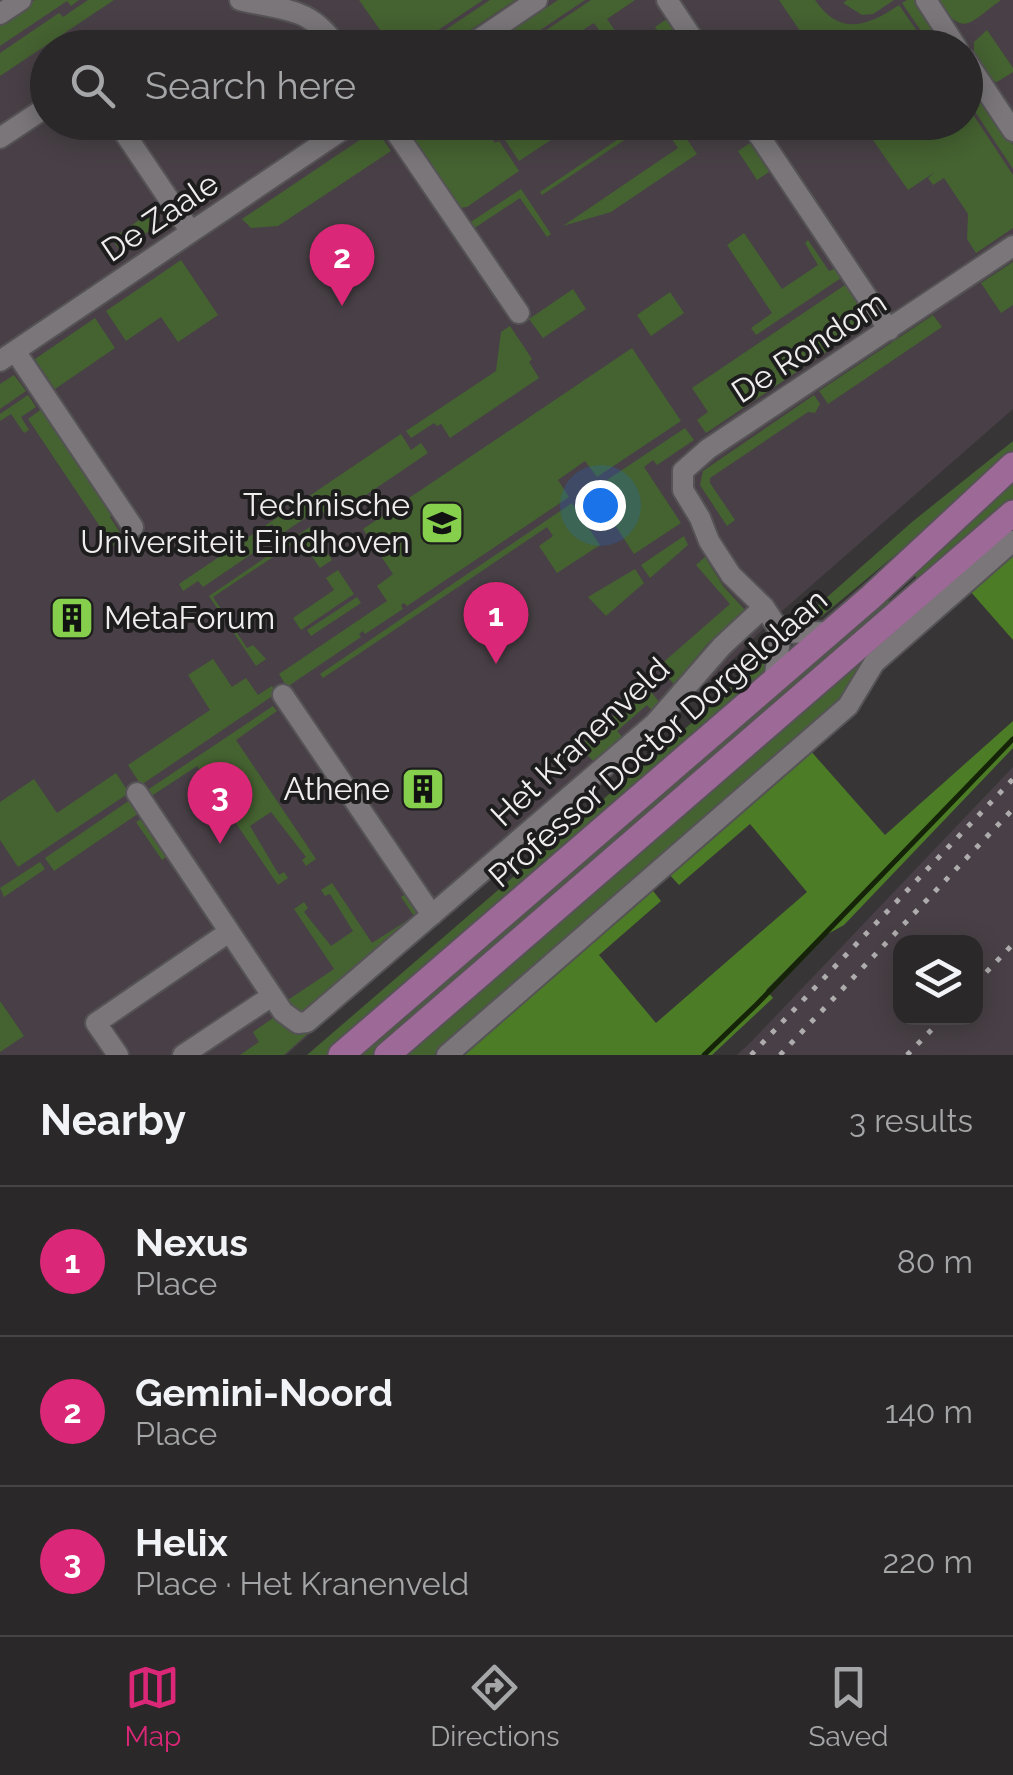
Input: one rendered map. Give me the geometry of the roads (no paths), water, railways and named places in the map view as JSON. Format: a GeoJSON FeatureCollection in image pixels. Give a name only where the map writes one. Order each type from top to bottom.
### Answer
{"type":"FeatureCollection","features":[{"type":"Feature","properties":{"kind":"main road","name":"Professor Doctor Dorgelolaan"},"geometry":{"type":"LineString","coordinates":[[341,1055],[830,632],[1013,465]]}},
{"type":"Feature","properties":{"kind":"main road","name":"Professor Doctor Dorgelolaan"},"geometry":{"type":"LineString","coordinates":[[387,1055],[1013,513]]}},
{"type":"Feature","properties":{"kind":"street"},"geometry":{"type":"LineString","coordinates":[[0,14],[21,0]]}},
{"type":"Feature","properties":{"kind":"street"},"geometry":{"type":"LineString","coordinates":[[240,0],[310,17],[325,30]]}},
{"type":"Feature","properties":{"kind":"street"},"geometry":{"type":"LineString","coordinates":[[493,30],[537,0]]}},
{"type":"Feature","properties":{"kind":"street"},"geometry":{"type":"LineString","coordinates":[[668,0],[687,30]]}},
{"type":"Feature","properties":{"kind":"street"},"geometry":{"type":"LineString","coordinates":[[926,0],[946,30]]}},
{"type":"Feature","properties":{"kind":"street"},"geometry":{"type":"LineString","coordinates":[[983,86],[1013,131]]}},
{"type":"Feature","properties":{"kind":"street"},"geometry":{"type":"LineString","coordinates":[[0,138],[30,118]]}},
{"type":"Feature","properties":{"kind":"street"},"geometry":{"type":"LineString","coordinates":[[130,140],[191,232]]}},
{"type":"Feature","properties":{"kind":"street","name":"De Zaale"},"geometry":{"type":"LineString","coordinates":[[8,356],[327,140]]}},
{"type":"Feature","properties":{"kind":"street"},"geometry":{"type":"LineString","coordinates":[[401,140],[519,313]]}},
{"type":"Feature","properties":{"kind":"street"},"geometry":{"type":"LineString","coordinates":[[762,140],[889,330]]}},
{"type":"Feature","properties":{"kind":"street","name":"De Rondom"},"geometry":{"type":"LineString","coordinates":[[781,633],[700,518],[681,485],[684,470],[690,462],[1013,246]]}},
{"type":"Feature","properties":{"kind":"street"},"geometry":{"type":"LineString","coordinates":[[8,356],[133,527]]}},
{"type":"Feature","properties":{"kind":"street"},"geometry":{"type":"LineString","coordinates":[[447,1055],[848,706],[874,662],[1013,541]]}},
{"type":"Feature","properties":{"kind":"street","name":"Het Kranenveld"},"geometry":{"type":"LineString","coordinates":[[137,793],[272,996],[290,1019],[302,1024],[312,1020],[655,723],[722,646],[764,607]]}},
{"type":"Feature","properties":{"kind":"street"},"geometry":{"type":"LineString","coordinates":[[774,681],[781,633],[830,632]]}},
{"type":"Feature","properties":{"kind":"street"},"geometry":{"type":"LineString","coordinates":[[283,694],[432,916]]}},
{"type":"Feature","properties":{"kind":"street"},"geometry":{"type":"LineString","coordinates":[[118,1055],[96,1023],[229,932]]}},
{"type":"Feature","properties":{"kind":"street"},"geometry":{"type":"LineString","coordinates":[[183,1055],[272,996]]}},
{"type":"Feature","properties":{"kind":"waterway"},"geometry":{"type":"LineString","coordinates":[[704,1055],[1013,739]]}},
{"type":"Feature","properties":{"kind":"railway"},"geometry":{"type":"LineString","coordinates":[[751,1055],[1013,779]]}},
{"type":"Feature","properties":{"kind":"railway"},"geometry":{"type":"LineString","coordinates":[[780,1055],[1013,809]]}},
{"type":"Feature","properties":{"kind":"railway"},"geometry":{"type":"LineString","coordinates":[[983,976],[1013,944]]}},
{"type":"Feature","properties":{"kind":"railway"},"geometry":{"type":"LineString","coordinates":[[907,1055],[936,1025]]}},
{"type":"Feature","properties":{"kind":"place","name":"Gemini-Noord"},"geometry":{"type":"Point","coordinates":[342,306]}},
{"type":"Feature","properties":{"kind":"place","name":"Technische Universiteit Eindhoven"},"geometry":{"type":"Point","coordinates":[442,523]}},
{"type":"Feature","properties":{"kind":"place","name":"MetaForum"},"geometry":{"type":"Point","coordinates":[72,618]}},
{"type":"Feature","properties":{"kind":"place","name":"Nexus"},"geometry":{"type":"Point","coordinates":[496,664]}},
{"type":"Feature","properties":{"kind":"place","name":"Athene"},"geometry":{"type":"Point","coordinates":[423,789]}},
{"type":"Feature","properties":{"kind":"place","name":"Helix"},"geometry":{"type":"Point","coordinates":[220,844]}}]}
